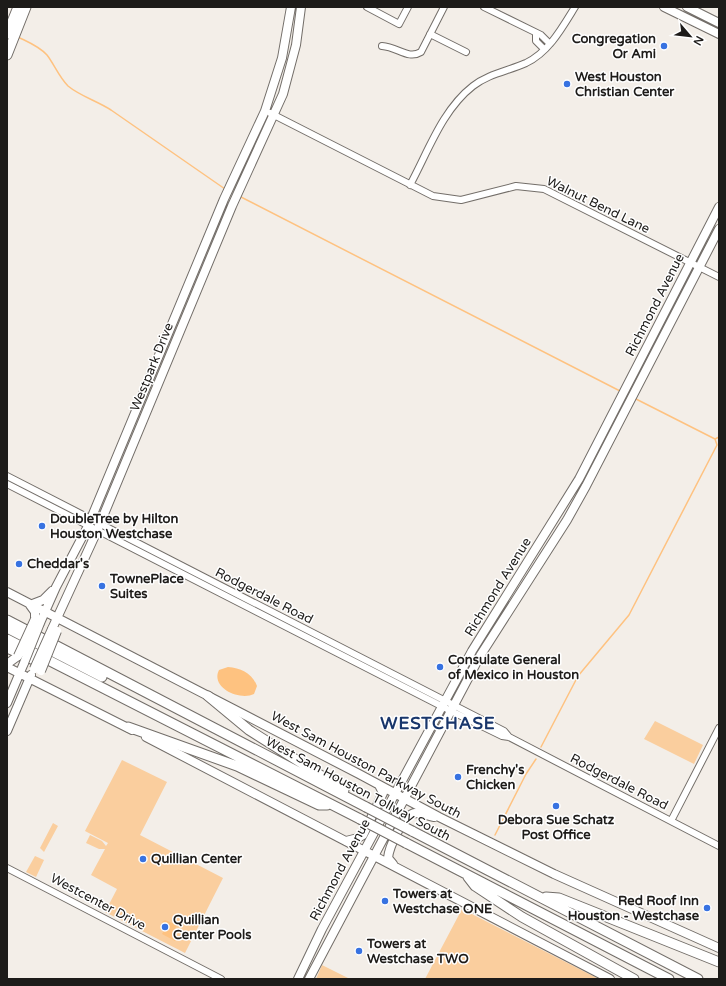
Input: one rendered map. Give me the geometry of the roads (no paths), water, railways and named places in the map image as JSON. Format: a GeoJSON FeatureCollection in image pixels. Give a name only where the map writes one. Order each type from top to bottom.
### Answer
{"type":"FeatureCollection","features":[{"type":"Feature","properties":{"kind":"highway"},"geometry":{"type":"LineString","coordinates":[[9,50],[18,7]]}},
{"type":"Feature","properties":{"kind":"highway"},"geometry":{"type":"LineString","coordinates":[[7,34],[26,7]]}},
{"type":"Feature","properties":{"kind":"highway","name":"West Sam Houston Tollway South"},"geometry":{"type":"LineString","coordinates":[[7,620],[698,979]]}},
{"type":"Feature","properties":{"kind":"highway"},"geometry":{"type":"LineString","coordinates":[[7,628],[190,721],[206,724]]}},
{"type":"Feature","properties":{"kind":"highway","name":"West Sam Houston Tollway South"},"geometry":{"type":"LineString","coordinates":[[7,639],[332,804],[669,979]]}},
{"type":"Feature","properties":{"kind":"highway"},"geometry":{"type":"LineString","coordinates":[[7,648],[38,662],[50,662]]}},
{"type":"Feature","properties":{"kind":"highway"},"geometry":{"type":"LineString","coordinates":[[208,696],[249,730],[367,807]]}},
{"type":"Feature","properties":{"kind":"highway"},"geometry":{"type":"LineString","coordinates":[[128,727],[237,766],[319,805],[332,804]]}},
{"type":"Feature","properties":{"kind":"highway"},"geometry":{"type":"LineString","coordinates":[[466,874],[475,886],[522,917],[634,979]]}},
{"type":"Feature","properties":{"kind":"highway"},"geometry":{"type":"LineString","coordinates":[[541,897],[559,898],[719,962]]}},
{"type":"Feature","properties":{"kind":"main road"},"geometry":{"type":"LineString","coordinates":[[664,7],[719,34]]}},
{"type":"Feature","properties":{"kind":"main road"},"geometry":{"type":"LineString","coordinates":[[688,7],[719,23]]}},
{"type":"Feature","properties":{"kind":"main road"},"geometry":{"type":"LineString","coordinates":[[291,9],[301,9]]}},
{"type":"Feature","properties":{"kind":"main road","name":"Westpark Drive"},"geometry":{"type":"LineString","coordinates":[[7,703],[24,663],[38,621],[45,612],[56,587],[89,523],[224,199],[265,111],[282,58],[291,9]]}},
{"type":"Feature","properties":{"kind":"main road","name":"Westpark Drive"},"geometry":{"type":"LineString","coordinates":[[7,730],[30,678],[37,670],[54,630],[57,618],[99,528],[232,206],[283,94],[292,61],[301,9]]}},
{"type":"Feature","properties":{"kind":"main road"},"geometry":{"type":"LineString","coordinates":[[282,58],[292,61]]}},
{"type":"Feature","properties":{"kind":"main road","name":"Richmond Avenue"},"geometry":{"type":"LineString","coordinates":[[299,978],[395,793],[472,651],[580,479],[719,207]]}},
{"type":"Feature","properties":{"kind":"main road","name":"Richmond Avenue"},"geometry":{"type":"LineString","coordinates":[[309,979],[406,799],[480,656],[586,486],[719,229]]}},
{"type":"Feature","properties":{"kind":"main road"},"geometry":{"type":"LineString","coordinates":[[662,319],[671,323]]}},
{"type":"Feature","properties":{"kind":"main road"},"geometry":{"type":"LineString","coordinates":[[604,431],[613,436]]}},
{"type":"Feature","properties":{"kind":"main road"},"geometry":{"type":"LineString","coordinates":[[580,479],[586,486]]}},
{"type":"Feature","properties":{"kind":"main road"},"geometry":{"type":"LineString","coordinates":[[540,542],[549,547]]}},
{"type":"Feature","properties":{"kind":"main road"},"geometry":{"type":"LineString","coordinates":[[7,664],[18,656],[38,621],[35,612],[30,605],[43,600],[56,587]]}},
{"type":"Feature","properties":{"kind":"main road","name":"West Sam Houston Parkway South"},"geometry":{"type":"LineString","coordinates":[[7,592],[379,784],[439,817],[554,874],[719,948]]}},
{"type":"Feature","properties":{"kind":"main road"},"geometry":{"type":"LineString","coordinates":[[506,596],[514,602]]}},
{"type":"Feature","properties":{"kind":"main road"},"geometry":{"type":"LineString","coordinates":[[54,630],[74,627]]}},
{"type":"Feature","properties":{"kind":"main road"},"geometry":{"type":"LineString","coordinates":[[472,651],[480,656]]}},
{"type":"Feature","properties":{"kind":"main road"},"geometry":{"type":"LineString","coordinates":[[7,667],[128,727],[394,865],[604,978]]}},
{"type":"Feature","properties":{"kind":"main road"},"geometry":{"type":"LineString","coordinates":[[37,670],[45,685]]}},
{"type":"Feature","properties":{"kind":"main road"},"geometry":{"type":"LineString","coordinates":[[346,840],[358,838],[362,835],[383,793],[379,784]]}},
{"type":"Feature","properties":{"kind":"main road"},"geometry":{"type":"LineString","coordinates":[[394,865],[388,858],[388,850],[405,819],[415,813],[439,817]]}},
{"type":"Feature","properties":{"kind":"main road"},"geometry":{"type":"LineString","coordinates":[[345,913],[343,901],[348,892],[350,880]]}},
{"type":"Feature","properties":{"kind":"main road"},"geometry":{"type":"LineString","coordinates":[[332,934],[337,903]]}},
{"type":"Feature","properties":{"kind":"street"},"geometry":{"type":"LineString","coordinates":[[366,7],[399,24],[408,7]]}},
{"type":"Feature","properties":{"kind":"street"},"geometry":{"type":"LineString","coordinates":[[382,46],[392,46],[415,56],[421,52],[444,7]]}},
{"type":"Feature","properties":{"kind":"street"},"geometry":{"type":"LineString","coordinates":[[484,7],[541,35],[550,44]]}},
{"type":"Feature","properties":{"kind":"street"},"geometry":{"type":"LineString","coordinates":[[410,185],[454,104],[473,86],[488,77],[527,62],[544,49],[550,44],[575,7]]}},
{"type":"Feature","properties":{"kind":"street"},"geometry":{"type":"LineString","coordinates":[[536,33],[536,41],[544,49]]}},
{"type":"Feature","properties":{"kind":"street"},"geometry":{"type":"LineString","coordinates":[[430,34],[466,52]]}},
{"type":"Feature","properties":{"kind":"street","name":"Walnut Bend Lane"},"geometry":{"type":"LineString","coordinates":[[265,111],[433,196],[461,200],[516,186],[544,189],[719,277]]}},
{"type":"Feature","properties":{"kind":"street","name":"Rodgerdale Road"},"geometry":{"type":"LineString","coordinates":[[7,476],[89,523]]}},
{"type":"Feature","properties":{"kind":"street","name":"Rodgerdale Road"},"geometry":{"type":"LineString","coordinates":[[7,484],[99,528],[171,560],[221,590],[278,620],[325,643],[392,672],[502,736],[509,737],[719,846]]}},
{"type":"Feature","properties":{"kind":"street","name":"Rodgerdale Road"},"geometry":{"type":"LineString","coordinates":[[99,528],[167,566],[221,590]]}},
{"type":"Feature","properties":{"kind":"street"},"geometry":{"type":"LineString","coordinates":[[167,566],[171,560]]}},
{"type":"Feature","properties":{"kind":"street","name":"Rodgerdale Road"},"geometry":{"type":"LineString","coordinates":[[325,643],[386,678],[444,703]]}},
{"type":"Feature","properties":{"kind":"street"},"geometry":{"type":"LineString","coordinates":[[386,678],[392,672]]}},
{"type":"Feature","properties":{"kind":"street"},"geometry":{"type":"LineString","coordinates":[[671,821],[719,728]]}},
{"type":"Feature","properties":{"kind":"street","name":"Westcenter Drive"},"geometry":{"type":"LineString","coordinates":[[7,868],[221,979]]}},
{"type":"Feature","properties":{"kind":"waterway"},"geometry":{"type":"LineString","coordinates":[[18,37],[33,44],[44,52],[50,59],[59,75],[73,90],[111,110],[225,189]]}},
{"type":"Feature","properties":{"kind":"waterway"},"geometry":{"type":"LineString","coordinates":[[239,196],[620,391]]}},
{"type":"Feature","properties":{"kind":"waterway"},"geometry":{"type":"LineString","coordinates":[[541,747],[578,676],[629,615],[717,445],[715,439],[634,398]]}},
{"type":"Feature","properties":{"kind":"waterway"},"geometry":{"type":"LineString","coordinates":[[715,439],[719,437]]}},
{"type":"Feature","properties":{"kind":"waterway"},"geometry":{"type":"LineString","coordinates":[[495,835],[526,774],[536,759]]}},
{"type":"Feature","properties":{"kind":"place","name":"Congregation Or Ami"},"geometry":{"type":"Point","coordinates":[664,46]}},
{"type":"Feature","properties":{"kind":"place","name":"West Houston Christian Center"},"geometry":{"type":"Point","coordinates":[567,84]}},
{"type":"Feature","properties":{"kind":"place","name":"DoubleTree by Hilton Houston Westchase"},"geometry":{"type":"Point","coordinates":[42,526]}},
{"type":"Feature","properties":{"kind":"place","name":"Cheddar's"},"geometry":{"type":"Point","coordinates":[19,564]}},
{"type":"Feature","properties":{"kind":"place","name":"TownePlace Suites"},"geometry":{"type":"Point","coordinates":[102,586]}},
{"type":"Feature","properties":{"kind":"place","name":"Consulate General of Mexico in Houston"},"geometry":{"type":"Point","coordinates":[440,667]}},
{"type":"Feature","properties":{"kind":"place","name":"Frenchy's Chicken"},"geometry":{"type":"Point","coordinates":[458,777]}},
{"type":"Feature","properties":{"kind":"place","name":"Debora Sue Schatz Post Office"},"geometry":{"type":"Point","coordinates":[556,806]}},
{"type":"Feature","properties":{"kind":"place","name":"Quillian Center"},"geometry":{"type":"Point","coordinates":[143,859]}},
{"type":"Feature","properties":{"kind":"place","name":"Towers at Westchase ONE"},"geometry":{"type":"Point","coordinates":[385,901]}},
{"type":"Feature","properties":{"kind":"place","name":"Red Roof Inn Houston - Westchase"},"geometry":{"type":"Point","coordinates":[707,908]}},
{"type":"Feature","properties":{"kind":"place","name":"Quillian Center Pools"},"geometry":{"type":"Point","coordinates":[165,927]}},
{"type":"Feature","properties":{"kind":"place","name":"Towers at Westchase TWO"},"geometry":{"type":"Point","coordinates":[359,951]}},
{"type":"Feature","properties":{"kind":"district","name":"WESTCHASE"},"geometry":{"type":"Point","coordinates":[438,723]}}]}
